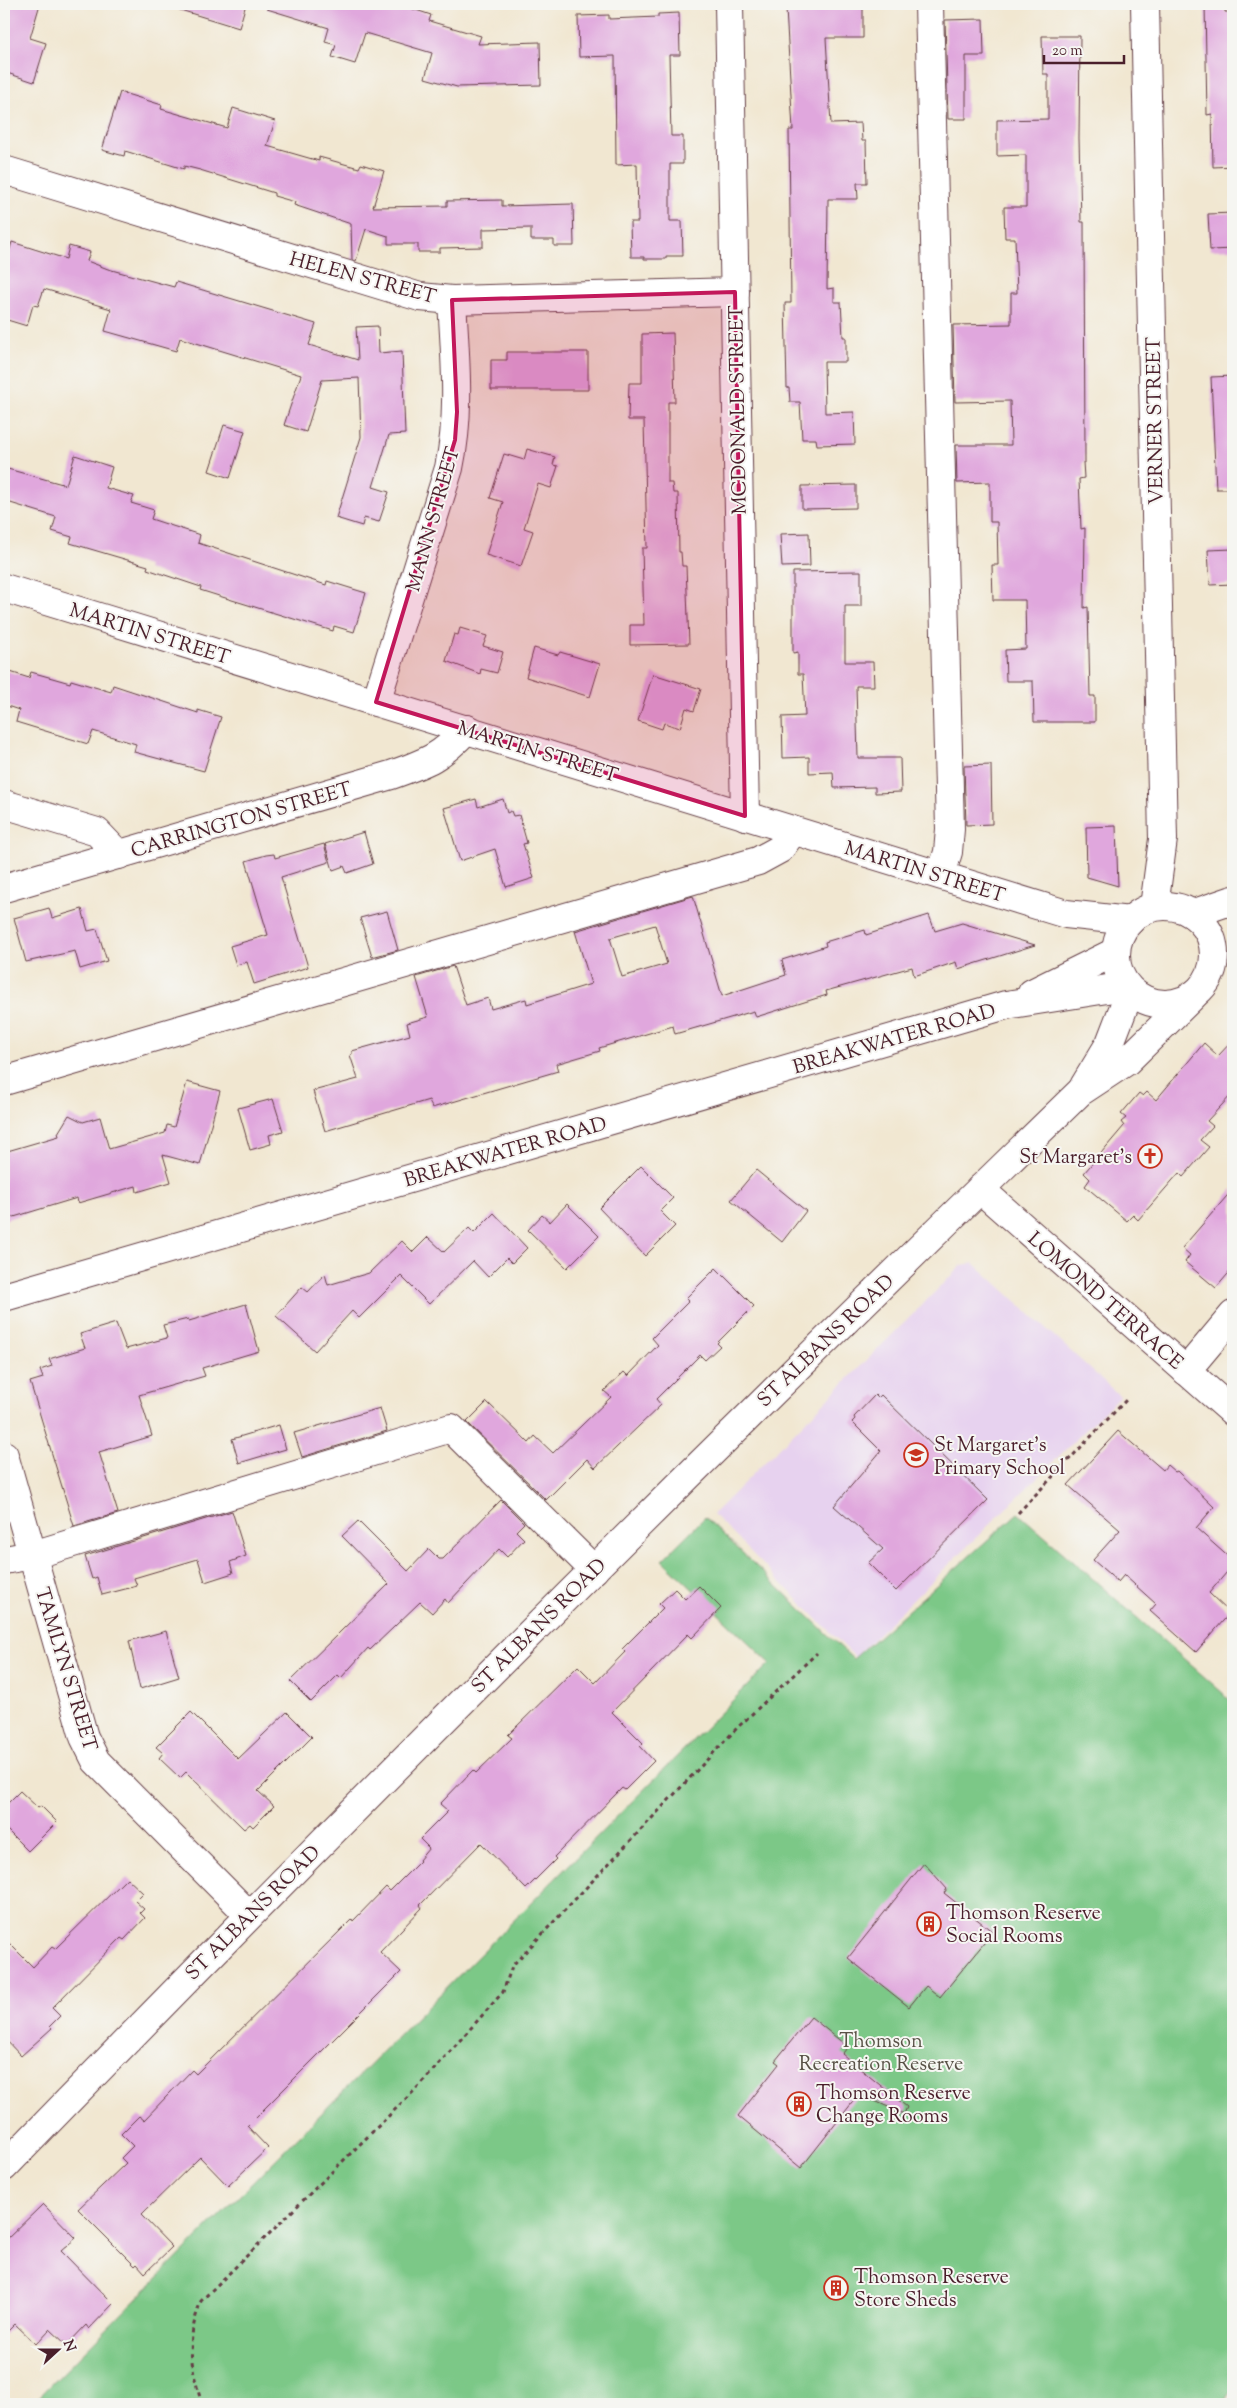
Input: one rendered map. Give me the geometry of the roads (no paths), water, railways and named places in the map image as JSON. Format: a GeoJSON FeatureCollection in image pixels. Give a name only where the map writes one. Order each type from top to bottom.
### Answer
{"type":"FeatureCollection","features":[{"type":"Feature","properties":{"kind":"street","name":"MCDONALD STREET"},"geometry":{"type":"LineString","coordinates":[[729,4],[745,816]]}},
{"type":"Feature","properties":{"kind":"street"},"geometry":{"type":"LineString","coordinates":[[929,4],[950,829],[948,852],[941,875]]}},
{"type":"Feature","properties":{"kind":"street","name":"VERNER STREET"},"geometry":{"type":"LineString","coordinates":[[1144,4],[1163,839],[1154,907]]}},
{"type":"Feature","properties":{"kind":"street","name":"HELEN STREET"},"geometry":{"type":"LineString","coordinates":[[4,170],[420,297],[452,300],[735,292]]}},
{"type":"Feature","properties":{"kind":"street","name":"MANN STREET"},"geometry":{"type":"LineString","coordinates":[[376,702],[449,468],[455,440],[458,412],[452,300]]}},
{"type":"Feature","properties":{"kind":"street","name":"MARTIN STREET"},"geometry":{"type":"LineString","coordinates":[[4,588],[1071,915],[1130,921]]}},
{"type":"Feature","properties":{"kind":"street","name":"CARRINGTON STREET"},"geometry":{"type":"LineString","coordinates":[[4,888],[408,769],[447,750],[467,729]]}},
{"type":"Feature","properties":{"kind":"street"},"geometry":{"type":"LineString","coordinates":[[4,804],[97,832],[119,855]]}},
{"type":"Feature","properties":{"kind":"street"},"geometry":{"type":"LineString","coordinates":[[4,1081],[758,861],[780,849],[793,831]]}},
{"type":"Feature","properties":{"kind":"street","name":"VERNER STREET"},"geometry":{"type":"LineString","coordinates":[[1163,839],[1190,913]]}},
{"type":"Feature","properties":{"kind":"street"},"geometry":{"type":"LineString","coordinates":[[1190,913],[1233,900]]}},
{"type":"Feature","properties":{"kind":"street"},"geometry":{"type":"LineString","coordinates":[[1154,907],[1177,908],[1190,913],[1202,924],[1210,936],[1213,949],[1213,962],[1202,986],[1181,1002],[1168,1005],[1142,999],[1128,988],[1120,976],[1116,949],[1121,932],[1130,921],[1145,910],[1154,907]]}},
{"type":"Feature","properties":{"kind":"street","name":"MARTIN STREET"},"geometry":{"type":"LineString","coordinates":[[1071,915],[1116,949]]}},
{"type":"Feature","properties":{"kind":"street","name":"ST ALBANS ROAD"},"geometry":{"type":"LineString","coordinates":[[4,2167],[249,1915],[594,1570],[980,1189],[1080,1092],[1127,1061],[1202,986],[1233,941]]}},
{"type":"Feature","properties":{"kind":"street","name":"BREAKWATER ROAD"},"geometry":{"type":"LineString","coordinates":[[1006,1005],[1116,949]]}},
{"type":"Feature","properties":{"kind":"street","name":"ST ALBANS ROAD"},"geometry":{"type":"LineString","coordinates":[[1080,1092],[1110,1043],[1128,988]]}},
{"type":"Feature","properties":{"kind":"street","name":"BREAKWATER ROAD"},"geometry":{"type":"LineString","coordinates":[[4,1297],[1006,1005],[1128,988]]}},
{"type":"Feature","properties":{"kind":"street","name":"LOMOND TERRACE"},"geometry":{"type":"LineString","coordinates":[[980,1189],[1233,1412]]}},
{"type":"Feature","properties":{"kind":"street"},"geometry":{"type":"LineString","coordinates":[[1186,1371],[1233,1315]]}},
{"type":"Feature","properties":{"kind":"street"},"geometry":{"type":"LineString","coordinates":[[4,1560],[33,1555],[451,1428],[594,1570]]}},
{"type":"Feature","properties":{"kind":"street","name":"TAMLYN STREET"},"geometry":{"type":"LineString","coordinates":[[4,1455],[84,1737],[96,1761],[249,1915]]}},
{"type":"Feature","properties":{"kind":"place","name":"St Margaret's"},"geometry":{"type":"Point","coordinates":[1150,1156]}},
{"type":"Feature","properties":{"kind":"place","name":"St Margaret's Primary School"},"geometry":{"type":"Point","coordinates":[916,1455]}},
{"type":"Feature","properties":{"kind":"place","name":"Thomson Reserve Social Rooms"},"geometry":{"type":"Point","coordinates":[929,1924]}},
{"type":"Feature","properties":{"kind":"place","name":"Thomson Reserve Change Rooms"},"geometry":{"type":"Point","coordinates":[799,2104]}},
{"type":"Feature","properties":{"kind":"place","name":"Thomson Reserve Store Sheds"},"geometry":{"type":"Point","coordinates":[836,2288]}},
{"type":"Feature","properties":{"kind":"park label","name":"Thomson Recreation Reserve"},"geometry":{"type":"Point","coordinates":[881,2052]}}]}
